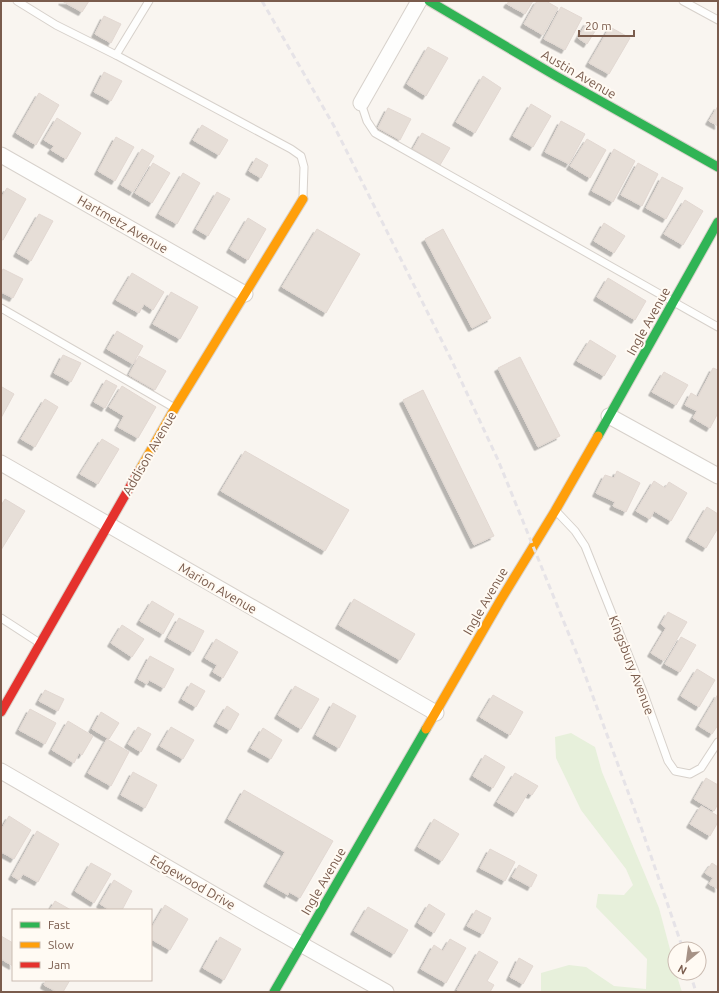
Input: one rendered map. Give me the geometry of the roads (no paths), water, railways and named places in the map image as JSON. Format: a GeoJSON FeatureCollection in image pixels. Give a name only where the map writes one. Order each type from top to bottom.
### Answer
{"type":"FeatureCollection","features":[{"type":"Feature","properties":{"kind":"street"},"geometry":{"type":"LineString","coordinates":[[361,103],[420,1]]}},
{"type":"Feature","properties":{"kind":"street","name":"Austin Avenue"},"geometry":{"type":"LineString","coordinates":[[429,1],[556,76],[718,167]]}},
{"type":"Feature","properties":{"kind":"street","name":"Hartmetz Avenue"},"geometry":{"type":"LineString","coordinates":[[1,155],[245,294]]}},
{"type":"Feature","properties":{"kind":"street","name":"Addison Avenue"},"geometry":{"type":"LineString","coordinates":[[1,712],[175,408],[303,199]]}},
{"type":"Feature","properties":{"kind":"street","name":"Ingle Avenue"},"geometry":{"type":"LineString","coordinates":[[274,992],[507,588],[555,511],[718,222]]}},
{"type":"Feature","properties":{"kind":"street"},"geometry":{"type":"LineString","coordinates":[[609,416],[718,476]]}},
{"type":"Feature","properties":{"kind":"street","name":"Marion Avenue"},"geometry":{"type":"LineString","coordinates":[[1,463],[436,713]]}},
{"type":"Feature","properties":{"kind":"street","name":"Edgewood Drive"},"geometry":{"type":"LineString","coordinates":[[1,771],[258,920],[386,992]]}},
{"type":"Feature","properties":{"kind":"lane"},"geometry":{"type":"LineString","coordinates":[[17,1],[56,25],[116,55],[291,149],[301,156],[304,167],[303,199]]}},
{"type":"Feature","properties":{"kind":"lane"},"geometry":{"type":"LineString","coordinates":[[116,55],[149,1]]}},
{"type":"Feature","properties":{"kind":"lane"},"geometry":{"type":"LineString","coordinates":[[683,1],[718,20]]}},
{"type":"Feature","properties":{"kind":"lane"},"geometry":{"type":"LineString","coordinates":[[361,103],[367,121],[375,133],[718,327]]}},
{"type":"Feature","properties":{"kind":"lane"},"geometry":{"type":"LineString","coordinates":[[1,308],[175,408]]}},
{"type":"Feature","properties":{"kind":"lane","name":"Kingsbury Avenue"},"geometry":{"type":"LineString","coordinates":[[555,511],[574,531],[585,546],[644,694],[668,761],[675,771],[690,774],[701,768],[718,742]]}},
{"type":"Feature","properties":{"kind":"lane"},"geometry":{"type":"LineString","coordinates":[[1,618],[40,643]]}},
{"type":"Feature","properties":{"kind":"railway"},"geometry":{"type":"LineString","coordinates":[[262,1],[334,126],[451,359],[498,460],[581,664],[642,830],[680,941]]}},
{"type":"Feature","properties":{"kind":"railway"},"geometry":{"type":"LineString","coordinates":[[693,981],[696,992]]}}]}
